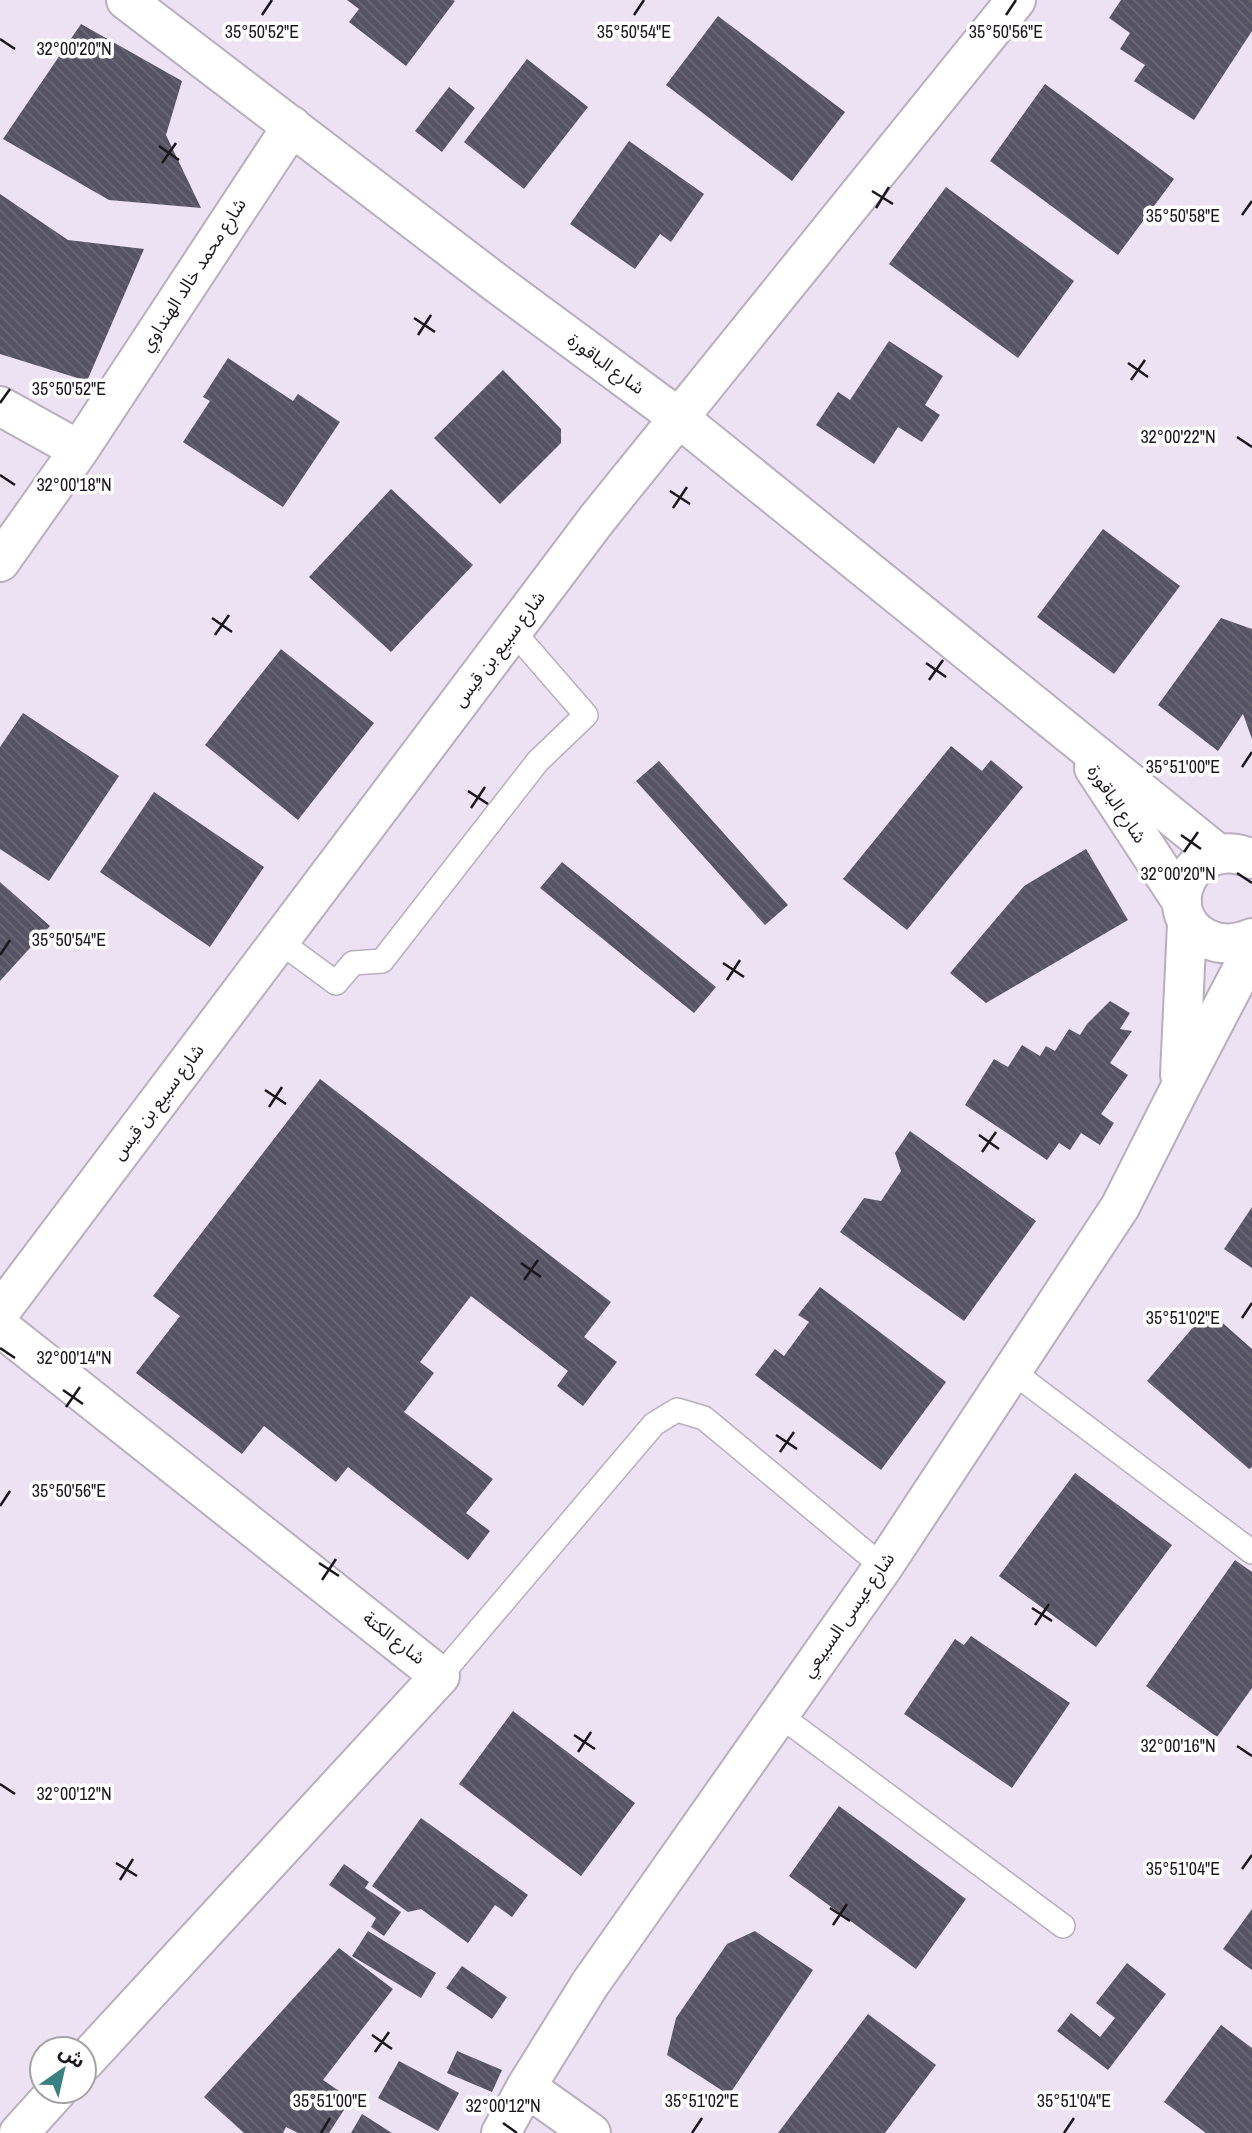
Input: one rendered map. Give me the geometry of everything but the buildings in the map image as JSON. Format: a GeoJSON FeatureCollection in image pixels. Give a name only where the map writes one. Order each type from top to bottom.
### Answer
{"type":"FeatureCollection","features":[{"type":"Feature","properties":{"kind":"street","name":"شارع الباقورة"},"geometry":{"type":"LineString","coordinates":[[126,0],[495,282],[679,418],[1075,740],[1235,856]]}},
{"type":"Feature","properties":{"kind":"street","name":"شارع سبيع بن قيس"},"geometry":{"type":"LineString","coordinates":[[0,1312],[597,519],[1016,0]]}},
{"type":"Feature","properties":{"kind":"street","name":"شارع محمد خالد الهنداوي"},"geometry":{"type":"LineString","coordinates":[[0,562],[79,450],[292,126]]}},
{"type":"Feature","properties":{"kind":"street"},"geometry":{"type":"LineString","coordinates":[[0,407],[79,450]]}},
{"type":"Feature","properties":{"kind":"street","name":"شارع الباقورة"},"geometry":{"type":"LineString","coordinates":[[1075,740],[1185,913]]}},
{"type":"Feature","properties":{"kind":"street","name":"شارع عيسى السبيعي"},"geometry":{"type":"LineString","coordinates":[[1180,1088],[1185,913],[1183,888],[1188,876],[1206,858],[1235,856]]}},
{"type":"Feature","properties":{"kind":"street"},"geometry":{"type":"LineString","coordinates":[[1185,913],[1200,935],[1223,944],[1238,944],[1252,938]]}},
{"type":"Feature","properties":{"kind":"street","name":"شارع عيسى السبيعي"},"geometry":{"type":"LineString","coordinates":[[501,2133],[526,2087],[590,1984],[883,1567],[1120,1207],[1252,950]]}},
{"type":"Feature","properties":{"kind":"street","name":"شارع الكتة"},"geometry":{"type":"LineString","coordinates":[[0,1327],[440,1675],[98,2047]]}},
{"type":"Feature","properties":{"kind":"street"},"geometry":{"type":"LineString","coordinates":[[526,2087],[591,2133]]}},
{"type":"Feature","properties":{"kind":"street"},"geometry":{"type":"LineString","coordinates":[[19,2133],[44,2105]]}},
{"type":"Feature","properties":{"kind":"lane"},"geometry":{"type":"LineString","coordinates":[[279,941],[337,983],[353,963],[382,961],[538,761],[586,715],[513,631]]}},
{"type":"Feature","properties":{"kind":"lane"},"geometry":{"type":"LineString","coordinates":[[1013,1372],[1252,1552]]}},
{"type":"Feature","properties":{"kind":"lane"},"geometry":{"type":"LineString","coordinates":[[440,1675],[653,1424],[677,1410],[704,1418],[883,1567]]}},
{"type":"Feature","properties":{"kind":"lane"},"geometry":{"type":"LineString","coordinates":[[778,1714],[1063,1926]]}}]}
